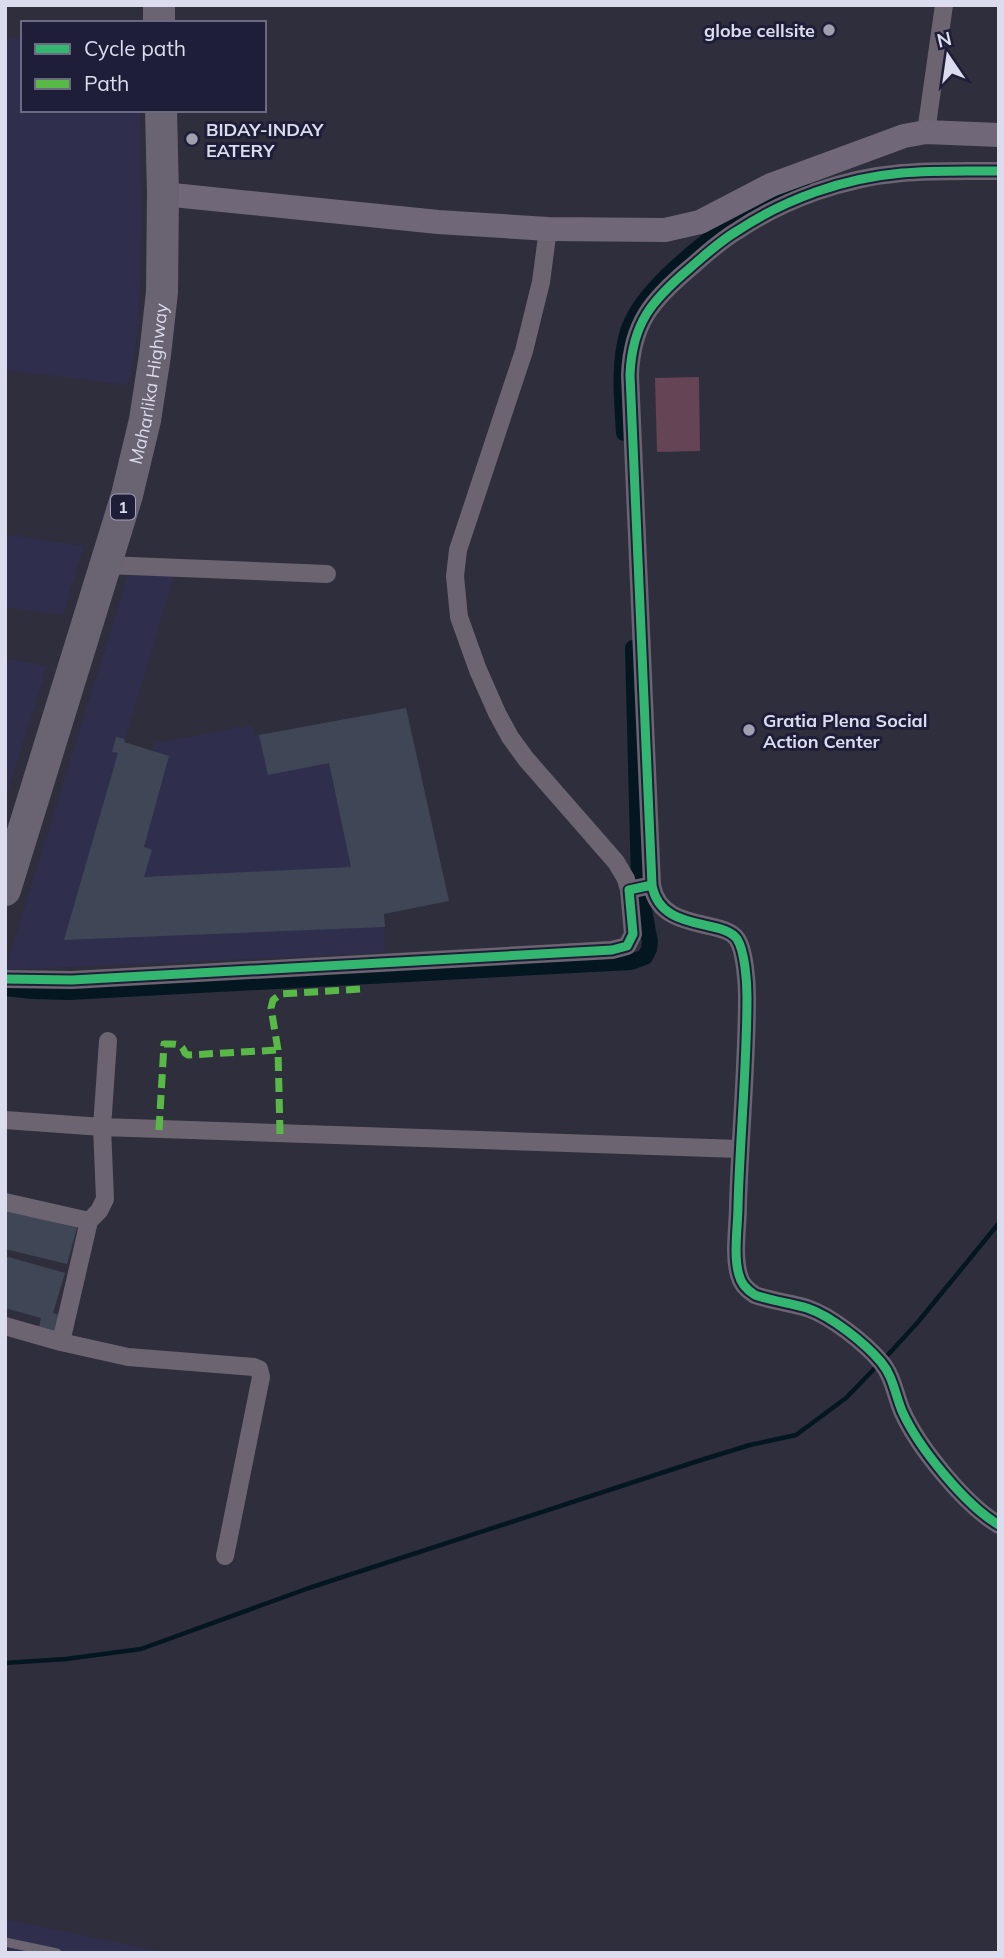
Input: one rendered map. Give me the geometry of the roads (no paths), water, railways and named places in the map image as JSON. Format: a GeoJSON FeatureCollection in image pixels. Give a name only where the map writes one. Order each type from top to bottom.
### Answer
{"type":"FeatureCollection","features":[{"type":"Feature","properties":{"kind":"highway","name":"Maharlika Highway"},"geometry":{"type":"LineString","coordinates":[[5,890],[127,495],[145,420],[162,292],[161,112]]}},
{"type":"Feature","properties":{"kind":"street"},"geometry":{"type":"LineString","coordinates":[[926,132],[944,5]]}},
{"type":"Feature","properties":{"kind":"street"},"geometry":{"type":"LineString","coordinates":[[163,194],[438,222],[548,229],[650,231],[687,226],[713,216],[771,185],[904,136],[926,132],[999,135]]}},
{"type":"Feature","properties":{"kind":"street"},"geometry":{"type":"LineString","coordinates":[[999,171],[924,171],[884,175],[832,187],[792,201],[735,232],[702,257],[655,301],[637,330],[630,375],[652,885],[657,900],[669,911],[692,923],[731,934],[736,938],[744,968],[747,998],[739,1149],[739,1276],[744,1286],[755,1294],[813,1310],[873,1353],[889,1373],[902,1411],[918,1440],[972,1504],[999,1525]]}},
{"type":"Feature","properties":{"kind":"street"},"geometry":{"type":"LineString","coordinates":[[5,979],[72,980],[612,950],[627,946],[633,934],[626,879],[615,862],[526,759],[503,726],[478,670],[457,609],[455,576],[458,550],[524,351],[541,282],[548,229]]}},
{"type":"Feature","properties":{"kind":"street"},"geometry":{"type":"LineString","coordinates":[[106,565],[327,574]]}},
{"type":"Feature","properties":{"kind":"street"},"geometry":{"type":"LineString","coordinates":[[629,890],[652,885]]}},
{"type":"Feature","properties":{"kind":"street"},"geometry":{"type":"LineString","coordinates":[[61,1342],[89,1222],[99,1211],[104,1199],[102,1127],[108,1041]]}},
{"type":"Feature","properties":{"kind":"street"},"geometry":{"type":"LineString","coordinates":[[5,1120],[102,1127],[739,1149]]}},
{"type":"Feature","properties":{"kind":"street"},"geometry":{"type":"LineString","coordinates":[[5,1202],[89,1222]]}},
{"type":"Feature","properties":{"kind":"street"},"geometry":{"type":"LineString","coordinates":[[5,1326],[128,1357],[254,1367],[261,1371],[225,1556]]}},
{"type":"Feature","properties":{"kind":"lane"},"geometry":{"type":"LineString","coordinates":[[5,1942],[57,1953]]}},
{"type":"Feature","properties":{"kind":"waterway"},"geometry":{"type":"LineString","coordinates":[[624,433],[622,382],[625,343],[635,315],[645,300],[668,275],[714,236],[748,213],[803,188]]}},
{"type":"Feature","properties":{"kind":"waterway"},"geometry":{"type":"LineString","coordinates":[[633,648],[639,880]]}},
{"type":"Feature","properties":{"kind":"waterway"},"geometry":{"type":"LineString","coordinates":[[5,988],[69,992],[631,962],[645,957],[649,949],[641,894]]}},
{"type":"Feature","properties":{"kind":"waterway"},"geometry":{"type":"LineString","coordinates":[[886,1357],[999,1223]]}},
{"type":"Feature","properties":{"kind":"waterway"},"geometry":{"type":"LineString","coordinates":[[5,1663],[66,1659],[141,1649],[309,1588],[698,1461],[750,1445],[796,1435],[846,1398],[876,1367]]}},
{"type":"Feature","properties":{"kind":"place","name":"globe cellsite"},"geometry":{"type":"Point","coordinates":[829,30]}},
{"type":"Feature","properties":{"kind":"place","name":"BIDAY-INDAY EATERY"},"geometry":{"type":"Point","coordinates":[192,139]}},
{"type":"Feature","properties":{"kind":"place","name":"Gratia Plena Social Action Center"},"geometry":{"type":"Point","coordinates":[749,730]}}]}
